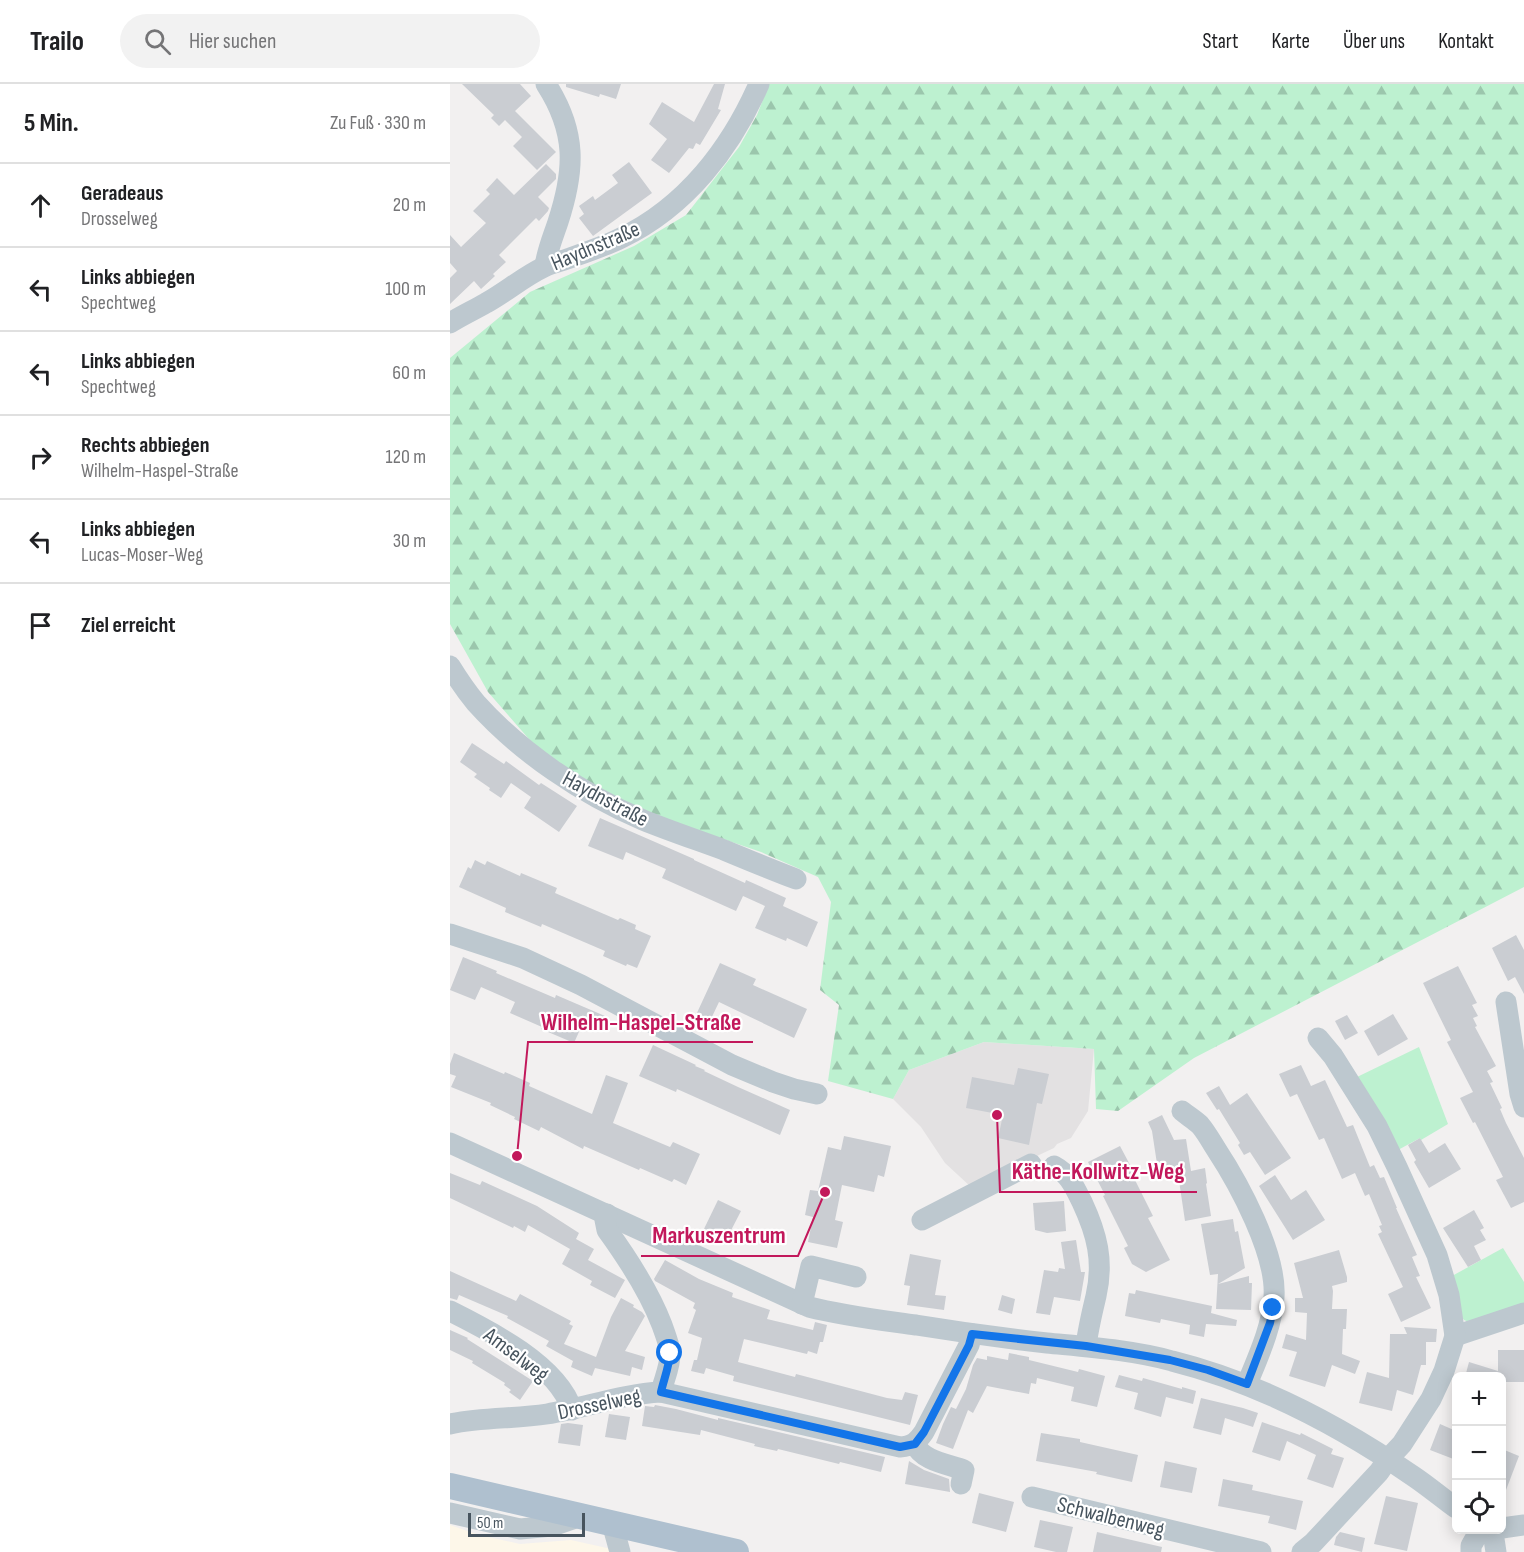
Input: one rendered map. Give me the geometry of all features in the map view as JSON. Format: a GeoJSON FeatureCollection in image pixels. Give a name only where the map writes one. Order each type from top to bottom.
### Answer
{"type":"FeatureCollection","features":[{"type":"Feature","properties":{"kind":"main road"},"geometry":{"type":"LineString","coordinates":[[450,1486],[612,1523],[707,1549],[736,1552]]}},
{"type":"Feature","properties":{"kind":"street"},"geometry":{"type":"LineString","coordinates":[[545,266],[565,197],[572,159],[566,125],[554,96],[546,84]]}},
{"type":"Feature","properties":{"kind":"street","name":"Haydnstraße"},"geometry":{"type":"LineString","coordinates":[[450,323],[487,303],[545,266],[589,252],[622,238],[678,201],[699,179],[726,143],[747,112],[759,84]]}},
{"type":"Feature","properties":{"kind":"street","name":"Haydnstraße"},"geometry":{"type":"LineString","coordinates":[[450,666],[477,704],[502,729],[568,780],[642,820],[796,879]]}},
{"type":"Feature","properties":{"kind":"street"},"geometry":{"type":"LineString","coordinates":[[450,934],[523,958],[571,980],[732,1065],[772,1082],[816,1094]]}},
{"type":"Feature","properties":{"kind":"street"},"geometry":{"type":"LineString","coordinates":[[1506,1002],[1524,1107]]}},
{"type":"Feature","properties":{"kind":"street"},"geometry":{"type":"LineString","coordinates":[[1302,1552],[1313,1544],[1402,1444],[1431,1399],[1455,1336],[1449,1295],[1437,1255],[1397,1167],[1372,1118],[1333,1056],[1318,1038]]}},
{"type":"Feature","properties":{"kind":"street"},"geometry":{"type":"LineString","coordinates":[[1182,1111],[1201,1126],[1224,1162],[1252,1215],[1270,1267],[1274,1294],[1270,1323],[1247,1384]]}},
{"type":"Feature","properties":{"kind":"street"},"geometry":{"type":"LineString","coordinates":[[450,1143],[802,1304],[848,1316],[972,1334],[1086,1346],[1170,1360],[1247,1384],[1287,1401],[1327,1422],[1388,1459],[1452,1505]]}},
{"type":"Feature","properties":{"kind":"street"},"geometry":{"type":"LineString","coordinates":[[922,1220],[1031,1164]]}},
{"type":"Feature","properties":{"kind":"street"},"geometry":{"type":"LineString","coordinates":[[1054,1166],[1065,1172],[1077,1191],[1094,1229],[1097,1242],[1100,1276],[1086,1346]]}},
{"type":"Feature","properties":{"kind":"street","name":"Drosselweg"},"geometry":{"type":"LineString","coordinates":[[450,1424],[465,1420],[528,1417],[572,1410],[640,1393],[661,1392],[670,1353],[668,1341],[650,1296],[607,1230],[606,1214]]}},
{"type":"Feature","properties":{"kind":"street"},"geometry":{"type":"LineString","coordinates":[[802,1304],[811,1266],[856,1278]]}},
{"type":"Feature","properties":{"kind":"street","name":"Amselweg"},"geometry":{"type":"LineString","coordinates":[[450,1311],[514,1347],[544,1370],[563,1393],[572,1410]]}},
{"type":"Feature","properties":{"kind":"street"},"geometry":{"type":"LineString","coordinates":[[1455,1336],[1524,1313]]}},
{"type":"Feature","properties":{"kind":"street"},"geometry":{"type":"LineString","coordinates":[[661,1392],[900,1447],[915,1444],[924,1432],[969,1345],[972,1334]]}},
{"type":"Feature","properties":{"kind":"street"},"geometry":{"type":"LineString","coordinates":[[915,1444],[918,1451],[925,1456],[964,1470],[961,1484]]}},
{"type":"Feature","properties":{"kind":"street","name":"Schwalbenweg"},"geometry":{"type":"LineString","coordinates":[[1032,1497],[1261,1552]]}},
{"type":"Feature","properties":{"kind":"street"},"geometry":{"type":"LineString","coordinates":[[450,1513],[520,1529],[552,1526],[580,1516]]}},
{"type":"Feature","properties":{"kind":"street"},"geometry":{"type":"LineString","coordinates":[[612,1523],[620,1552]]}},
{"type":"Feature","properties":{"kind":"street"},"geometry":{"type":"LineString","coordinates":[[1506,1527],[1524,1525]]}},
{"type":"Feature","properties":{"kind":"street"},"geometry":{"type":"LineString","coordinates":[[1471,1552],[1471,1546],[1478,1534]]}},
{"type":"Feature","properties":{"kind":"street"},"geometry":{"type":"LineString","coordinates":[[1489,1534],[1494,1539],[1496,1552]]}},
{"type":"Feature","properties":{"kind":"shaded area"},"geometry":{"type":"Polygon","coordinates":[[[984,1042],[1094,1049],[1088,1111],[1071,1138],[971,1187],[945,1163],[921,1127],[893,1099],[909,1070],[984,1042]]]}},
{"type":"Feature","properties":{"kind":"shaded area"},"geometry":{"type":"Polygon","coordinates":[[[450,1525],[479,1535],[520,1544],[571,1540],[625,1552],[450,1552],[450,1525]]]}},
{"type":"Feature","properties":{"kind":"green space"},"geometry":{"type":"Polygon","coordinates":[[[769,84],[1524,84],[1524,887],[1194,1058],[1118,1111],[1096,1109],[1094,1049],[984,1042],[909,1070],[893,1099],[828,1081],[839,1005],[820,990],[831,902],[818,877],[761,852],[632,808],[542,754],[488,692],[450,624],[450,358],[530,292],[634,246],[686,215],[739,147],[757,115],[769,84]]]}},
{"type":"Feature","properties":{"kind":"green space"},"geometry":{"type":"Polygon","coordinates":[[[1419,1047],[1448,1124],[1398,1150],[1357,1077],[1419,1047]]]}},
{"type":"Feature","properties":{"kind":"green space"},"geometry":{"type":"Polygon","coordinates":[[[1503,1248],[1524,1282],[1524,1306],[1471,1323],[1464,1320],[1459,1313],[1452,1276],[1503,1248]]]}},
{"type":"Feature","properties":{"kind":"building"},"geometry":{"type":"Polygon","coordinates":[[[462,84],[520,84],[531,96],[515,111],[556,152],[537,170],[513,146],[522,137],[505,120],[499,126],[491,118],[494,115],[462,84]]]}},
{"type":"Feature","properties":{"kind":"building"},"geometry":{"type":"Polygon","coordinates":[[[566,84],[621,84],[616,99],[600,94],[599,97],[566,87],[566,84]]]}},
{"type":"Feature","properties":{"kind":"building"},"geometry":{"type":"Polygon","coordinates":[[[714,84],[725,84],[718,109],[721,110],[700,145],[696,143],[693,149],[689,148],[669,173],[651,160],[667,139],[649,124],[662,102],[694,122],[714,84]]]}},
{"type":"Feature","properties":{"kind":"building"},"geometry":{"type":"Polygon","coordinates":[[[629,162],[652,193],[593,236],[579,218],[584,214],[579,206],[593,196],[595,200],[618,183],[612,175],[629,162]]]}},
{"type":"Feature","properties":{"kind":"building"},"geometry":{"type":"Polygon","coordinates":[[[546,164],[556,174],[556,179],[538,197],[549,208],[548,211],[539,221],[536,218],[499,255],[506,262],[493,274],[495,276],[481,289],[474,281],[450,304],[450,278],[457,271],[450,263],[450,235],[461,247],[486,223],[473,211],[490,194],[486,190],[497,178],[514,195],[546,164]]]}},
{"type":"Feature","properties":{"kind":"building"},"geometry":{"type":"Polygon","coordinates":[[[472,743],[504,764],[506,761],[539,785],[541,783],[577,806],[559,832],[524,808],[531,797],[511,783],[501,798],[474,777],[477,774],[460,762],[472,743]]]}},
{"type":"Feature","properties":{"kind":"building"},"geometry":{"type":"Polygon","coordinates":[[[600,818],[745,883],[746,880],[786,898],[783,906],[818,922],[807,947],[755,928],[765,906],[743,896],[736,911],[662,878],[666,869],[626,852],[623,860],[588,846],[600,818]]]}},
{"type":"Feature","properties":{"kind":"building"},"geometry":{"type":"Polygon","coordinates":[[[475,860],[485,865],[487,861],[520,876],[521,873],[557,888],[555,893],[618,920],[620,918],[636,925],[635,929],[651,936],[637,968],[603,956],[605,951],[542,924],[541,927],[505,912],[506,908],[459,887],[468,867],[471,869],[475,860]]]}},
{"type":"Feature","properties":{"kind":"building"},"geometry":{"type":"Polygon","coordinates":[[[1516,935],[1524,950],[1524,994],[1515,977],[1508,981],[1492,948],[1516,935]]]}},
{"type":"Feature","properties":{"kind":"building"},"geometry":{"type":"Polygon","coordinates":[[[463,957],[555,998],[556,995],[605,1016],[599,1031],[582,1025],[574,1043],[510,1013],[515,1002],[481,987],[475,1000],[450,990],[463,957]]]}},
{"type":"Feature","properties":{"kind":"building"},"geometry":{"type":"Polygon","coordinates":[[[720,963],[756,979],[753,985],[807,1009],[794,1038],[719,1002],[710,1021],[696,1015],[720,963]]]}},
{"type":"Feature","properties":{"kind":"building"},"geometry":{"type":"Polygon","coordinates":[[[1458,966],[1477,1003],[1472,1005],[1478,1016],[1473,1018],[1477,1026],[1475,1027],[1496,1066],[1487,1071],[1493,1082],[1490,1083],[1502,1108],[1500,1109],[1506,1123],[1524,1158],[1524,1202],[1511,1208],[1496,1180],[1503,1177],[1460,1098],[1473,1092],[1447,1042],[1451,1040],[1423,983],[1458,966]]]}},
{"type":"Feature","properties":{"kind":"building"},"geometry":{"type":"Polygon","coordinates":[[[1393,1014],[1408,1039],[1378,1056],[1364,1031],[1393,1014]]]}},
{"type":"Feature","properties":{"kind":"building"},"geometry":{"type":"Polygon","coordinates":[[[1347,1015],[1358,1033],[1345,1040],[1335,1021],[1347,1015]]]}},
{"type":"Feature","properties":{"kind":"building"},"geometry":{"type":"Polygon","coordinates":[[[653,1045],[790,1110],[780,1135],[677,1089],[676,1092],[639,1076],[653,1045]]]}},
{"type":"Feature","properties":{"kind":"building"},"geometry":{"type":"Polygon","coordinates":[[[454,1053],[530,1083],[529,1086],[592,1114],[606,1075],[628,1083],[613,1123],[670,1147],[673,1142],[700,1154],[686,1185],[674,1179],[672,1182],[640,1168],[639,1170],[584,1146],[583,1149],[541,1127],[539,1131],[490,1105],[491,1103],[451,1087],[456,1076],[450,1074],[450,1064],[454,1053]]]}},
{"type":"Feature","properties":{"kind":"building"},"geometry":{"type":"Polygon","coordinates":[[[1301,1065],[1311,1086],[1325,1080],[1347,1127],[1353,1125],[1370,1167],[1374,1165],[1380,1178],[1384,1177],[1417,1255],[1412,1257],[1420,1276],[1416,1277],[1431,1308],[1401,1322],[1388,1294],[1403,1287],[1378,1234],[1382,1232],[1379,1226],[1382,1225],[1369,1194],[1365,1196],[1355,1173],[1342,1179],[1324,1138],[1319,1140],[1297,1094],[1290,1097],[1279,1074],[1301,1065]]]}},
{"type":"Feature","properties":{"kind":"building"},"geometry":{"type":"Polygon","coordinates":[[[1018,1068],[1049,1074],[1042,1104],[1037,1103],[1029,1145],[998,1138],[1003,1115],[966,1108],[972,1077],[1014,1085],[1018,1068]]]}},
{"type":"Feature","properties":{"kind":"building"},"geometry":{"type":"Polygon","coordinates":[[[1219,1086],[1230,1105],[1247,1093],[1291,1158],[1265,1175],[1250,1152],[1244,1155],[1238,1145],[1240,1143],[1206,1093],[1219,1086]]]}},
{"type":"Feature","properties":{"kind":"building"},"geometry":{"type":"Polygon","coordinates":[[[1162,1115],[1174,1140],[1186,1139],[1191,1171],[1205,1168],[1211,1216],[1185,1221],[1178,1174],[1159,1177],[1152,1131],[1148,1122],[1162,1115]]]}},
{"type":"Feature","properties":{"kind":"building"},"geometry":{"type":"Polygon","coordinates":[[[844,1136],[891,1146],[884,1177],[878,1175],[874,1192],[842,1185],[835,1220],[843,1222],[837,1248],[808,1242],[813,1217],[805,1215],[810,1190],[818,1191],[828,1147],[841,1150],[844,1136]]]}},
{"type":"Feature","properties":{"kind":"building"},"geometry":{"type":"Polygon","coordinates":[[[1420,1138],[1429,1153],[1445,1143],[1461,1169],[1429,1188],[1414,1162],[1416,1160],[1408,1145],[1420,1138]]]}},
{"type":"Feature","properties":{"kind":"building"},"geometry":{"type":"Polygon","coordinates":[[[1120,1146],[1153,1216],[1148,1218],[1170,1260],[1146,1272],[1132,1264],[1124,1248],[1128,1246],[1088,1162],[1120,1146]]]}},
{"type":"Feature","properties":{"kind":"building"},"geometry":{"type":"Polygon","coordinates":[[[450,1173],[480,1185],[482,1181],[537,1206],[579,1233],[576,1239],[594,1249],[588,1260],[625,1280],[615,1298],[590,1285],[592,1281],[562,1264],[570,1249],[528,1225],[525,1232],[514,1226],[513,1228],[450,1198],[450,1173]]]}},
{"type":"Feature","properties":{"kind":"building"},"geometry":{"type":"Polygon","coordinates":[[[1275,1175],[1291,1200],[1306,1190],[1325,1220],[1293,1240],[1259,1186],[1275,1175]]]}},
{"type":"Feature","properties":{"kind":"building"},"geometry":{"type":"Polygon","coordinates":[[[718,1200],[741,1211],[724,1244],[702,1233],[718,1200]]]}},
{"type":"Feature","properties":{"kind":"building"},"geometry":{"type":"Polygon","coordinates":[[[1064,1201],[1066,1231],[1047,1233],[1035,1230],[1033,1203],[1064,1201]]]}},
{"type":"Feature","properties":{"kind":"building"},"geometry":{"type":"Polygon","coordinates":[[[1474,1210],[1484,1228],[1480,1230],[1486,1240],[1474,1246],[1481,1260],[1468,1267],[1443,1228],[1474,1210]]]}},
{"type":"Feature","properties":{"kind":"building"},"geometry":{"type":"Polygon","coordinates":[[[1233,1219],[1235,1232],[1238,1231],[1245,1268],[1218,1284],[1249,1276],[1249,1283],[1252,1283],[1251,1310],[1216,1309],[1218,1274],[1210,1275],[1201,1224],[1233,1219]]]}},
{"type":"Feature","properties":{"kind":"building"},"geometry":{"type":"Polygon","coordinates":[[[1076,1240],[1081,1272],[1085,1272],[1080,1301],[1054,1297],[1050,1315],[1036,1313],[1044,1270],[1058,1272],[1059,1268],[1065,1269],[1061,1242],[1076,1240]]]}},
{"type":"Feature","properties":{"kind":"building"},"geometry":{"type":"Polygon","coordinates":[[[1339,1250],[1347,1282],[1332,1286],[1332,1309],[1347,1309],[1342,1354],[1360,1361],[1355,1374],[1332,1365],[1325,1387],[1289,1376],[1297,1352],[1282,1348],[1286,1334],[1306,1340],[1307,1313],[1295,1312],[1295,1298],[1303,1298],[1294,1263],[1339,1250]]]}},
{"type":"Feature","properties":{"kind":"building"},"geometry":{"type":"Polygon","coordinates":[[[910,1254],[941,1260],[935,1295],[946,1296],[944,1310],[907,1305],[910,1286],[904,1285],[910,1254]]]}},
{"type":"Feature","properties":{"kind":"building"},"geometry":{"type":"Polygon","coordinates":[[[665,1260],[699,1279],[733,1293],[732,1297],[770,1310],[767,1319],[813,1330],[815,1322],[827,1325],[817,1354],[808,1351],[807,1354],[744,1339],[738,1362],[795,1377],[796,1374],[887,1398],[902,1400],[905,1392],[918,1395],[910,1425],[733,1381],[734,1376],[706,1368],[704,1374],[691,1371],[694,1360],[697,1360],[702,1338],[688,1333],[696,1310],[693,1308],[695,1303],[655,1281],[665,1260]]]}},
{"type":"Feature","properties":{"kind":"building"},"geometry":{"type":"Polygon","coordinates":[[[450,1271],[516,1301],[520,1294],[571,1321],[569,1324],[573,1326],[564,1344],[596,1357],[621,1298],[634,1305],[633,1307],[645,1316],[625,1351],[645,1357],[642,1370],[632,1367],[630,1376],[595,1368],[592,1376],[571,1367],[573,1361],[546,1346],[549,1341],[507,1318],[508,1316],[459,1295],[457,1300],[450,1298],[450,1271]]]}},
{"type":"Feature","properties":{"kind":"building"},"geometry":{"type":"Polygon","coordinates":[[[1136,1290],[1212,1306],[1211,1313],[1237,1320],[1236,1326],[1206,1324],[1204,1337],[1189,1334],[1190,1325],[1161,1319],[1160,1323],[1125,1316],[1129,1293],[1135,1294],[1136,1290]]]}},
{"type":"Feature","properties":{"kind":"building"},"geometry":{"type":"Polygon","coordinates":[[[1002,1295],[1015,1299],[1012,1314],[998,1310],[1002,1295]]]}},
{"type":"Feature","properties":{"kind":"building"},"geometry":{"type":"Polygon","coordinates":[[[1404,1327],[1437,1329],[1436,1342],[1426,1342],[1426,1365],[1421,1365],[1413,1395],[1397,1390],[1392,1411],[1359,1403],[1367,1372],[1389,1378],[1390,1334],[1407,1334],[1404,1327]]]}},
{"type":"Feature","properties":{"kind":"building"},"geometry":{"type":"Polygon","coordinates":[[[450,1330],[468,1338],[533,1381],[520,1400],[509,1392],[511,1390],[504,1385],[505,1383],[472,1363],[473,1361],[450,1350],[450,1330]]]}},
{"type":"Feature","properties":{"kind":"building"},"geometry":{"type":"Polygon","coordinates":[[[1498,1350],[1524,1350],[1524,1382],[1506,1382],[1506,1372],[1466,1372],[1469,1362],[1498,1371],[1498,1350]]]}},
{"type":"Feature","properties":{"kind":"building"},"geometry":{"type":"Polygon","coordinates":[[[1009,1353],[1078,1372],[1079,1369],[1105,1376],[1097,1407],[1071,1401],[1074,1387],[1037,1378],[1036,1384],[1031,1383],[1029,1394],[987,1386],[973,1413],[968,1410],[953,1449],[936,1443],[951,1407],[956,1409],[966,1389],[977,1358],[987,1360],[987,1356],[1008,1360],[1009,1353]]]}},
{"type":"Feature","properties":{"kind":"building"},"geometry":{"type":"Polygon","coordinates":[[[1119,1375],[1142,1381],[1143,1378],[1196,1391],[1193,1404],[1166,1397],[1161,1417],[1134,1409],[1138,1393],[1115,1387],[1119,1375]]]}},
{"type":"Feature","properties":{"kind":"building"},"geometry":{"type":"Polygon","coordinates":[[[1201,1398],[1258,1413],[1253,1427],[1225,1418],[1221,1435],[1193,1428],[1201,1398]]]}},
{"type":"Feature","properties":{"kind":"building"},"geometry":{"type":"Polygon","coordinates":[[[655,1405],[885,1457],[881,1472],[778,1449],[777,1451],[754,1446],[755,1444],[701,1430],[700,1435],[642,1426],[645,1406],[654,1407],[655,1405]]]}},
{"type":"Feature","properties":{"kind":"building"},"geometry":{"type":"Polygon","coordinates":[[[609,1414],[630,1417],[626,1440],[605,1437],[609,1414]]]}},
{"type":"Feature","properties":{"kind":"building"},"geometry":{"type":"Polygon","coordinates":[[[1262,1422],[1300,1435],[1301,1433],[1333,1449],[1331,1454],[1344,1458],[1333,1488],[1307,1479],[1316,1455],[1287,1441],[1280,1461],[1252,1452],[1262,1422]]]}},
{"type":"Feature","properties":{"kind":"building"},"geometry":{"type":"Polygon","coordinates":[[[561,1424],[583,1425],[580,1446],[558,1443],[561,1424]]]}},
{"type":"Feature","properties":{"kind":"building"},"geometry":{"type":"Polygon","coordinates":[[[1440,1424],[1452,1429],[1452,1458],[1430,1450],[1440,1424]]]}},
{"type":"Feature","properties":{"kind":"building"},"geometry":{"type":"Polygon","coordinates":[[[1041,1433],[1080,1439],[1080,1442],[1138,1455],[1132,1482],[1096,1474],[1097,1472],[1036,1461],[1041,1433]]]}},
{"type":"Feature","properties":{"kind":"building"},"geometry":{"type":"Polygon","coordinates":[[[1506,1451],[1519,1456],[1506,1490],[1506,1451]]]}},
{"type":"Feature","properties":{"kind":"building"},"geometry":{"type":"Polygon","coordinates":[[[909,1461],[924,1470],[949,1479],[950,1492],[905,1484],[909,1461]]]}},
{"type":"Feature","properties":{"kind":"building"},"geometry":{"type":"Polygon","coordinates":[[[1165,1461],[1197,1468],[1192,1493],[1160,1487],[1165,1461]]]}},
{"type":"Feature","properties":{"kind":"building"},"geometry":{"type":"Polygon","coordinates":[[[1223,1479],[1253,1485],[1252,1490],[1303,1501],[1296,1530],[1268,1523],[1270,1516],[1218,1506],[1223,1479]]]}},
{"type":"Feature","properties":{"kind":"building"},"geometry":{"type":"Polygon","coordinates":[[[979,1493],[1014,1502],[1006,1532],[972,1523],[979,1493]]]}},
{"type":"Feature","properties":{"kind":"building"},"geometry":{"type":"Polygon","coordinates":[[[1386,1496],[1418,1503],[1407,1551],[1374,1544],[1386,1496]]]}},
{"type":"Feature","properties":{"kind":"building"},"geometry":{"type":"Polygon","coordinates":[[[1040,1520],[1073,1527],[1067,1552],[1034,1547],[1040,1520]]]}},
{"type":"Feature","properties":{"kind":"building"},"geometry":{"type":"Polygon","coordinates":[[[1097,1532],[1162,1547],[1161,1552],[1093,1552],[1097,1532]]]}},
{"type":"Feature","properties":{"kind":"building"},"geometry":{"type":"Polygon","coordinates":[[[1340,1532],[1365,1538],[1362,1552],[1334,1545],[1340,1532]]]}},
{"type":"Feature","properties":{"kind":"place","name":"Käthe-Kollwitz-Weg"},"geometry":{"type":"Point","coordinates":[997,1115]}},
{"type":"Feature","properties":{"kind":"place","name":"Wilhelm-Haspel-Straße"},"geometry":{"type":"Point","coordinates":[517,1156]}},
{"type":"Feature","properties":{"kind":"place","name":"Markuszentrum"},"geometry":{"type":"Point","coordinates":[825,1192]}},
{"type":"Feature","properties":{"kind":"route"},"geometry":{"type":"LineString","coordinates":[[670,1353],[661,1392],[900,1447],[915,1444],[924,1432],[969,1345],[972,1334],[1086,1346],[1170,1360],[1247,1384],[1270,1323],[1273,1308]]}}]}
